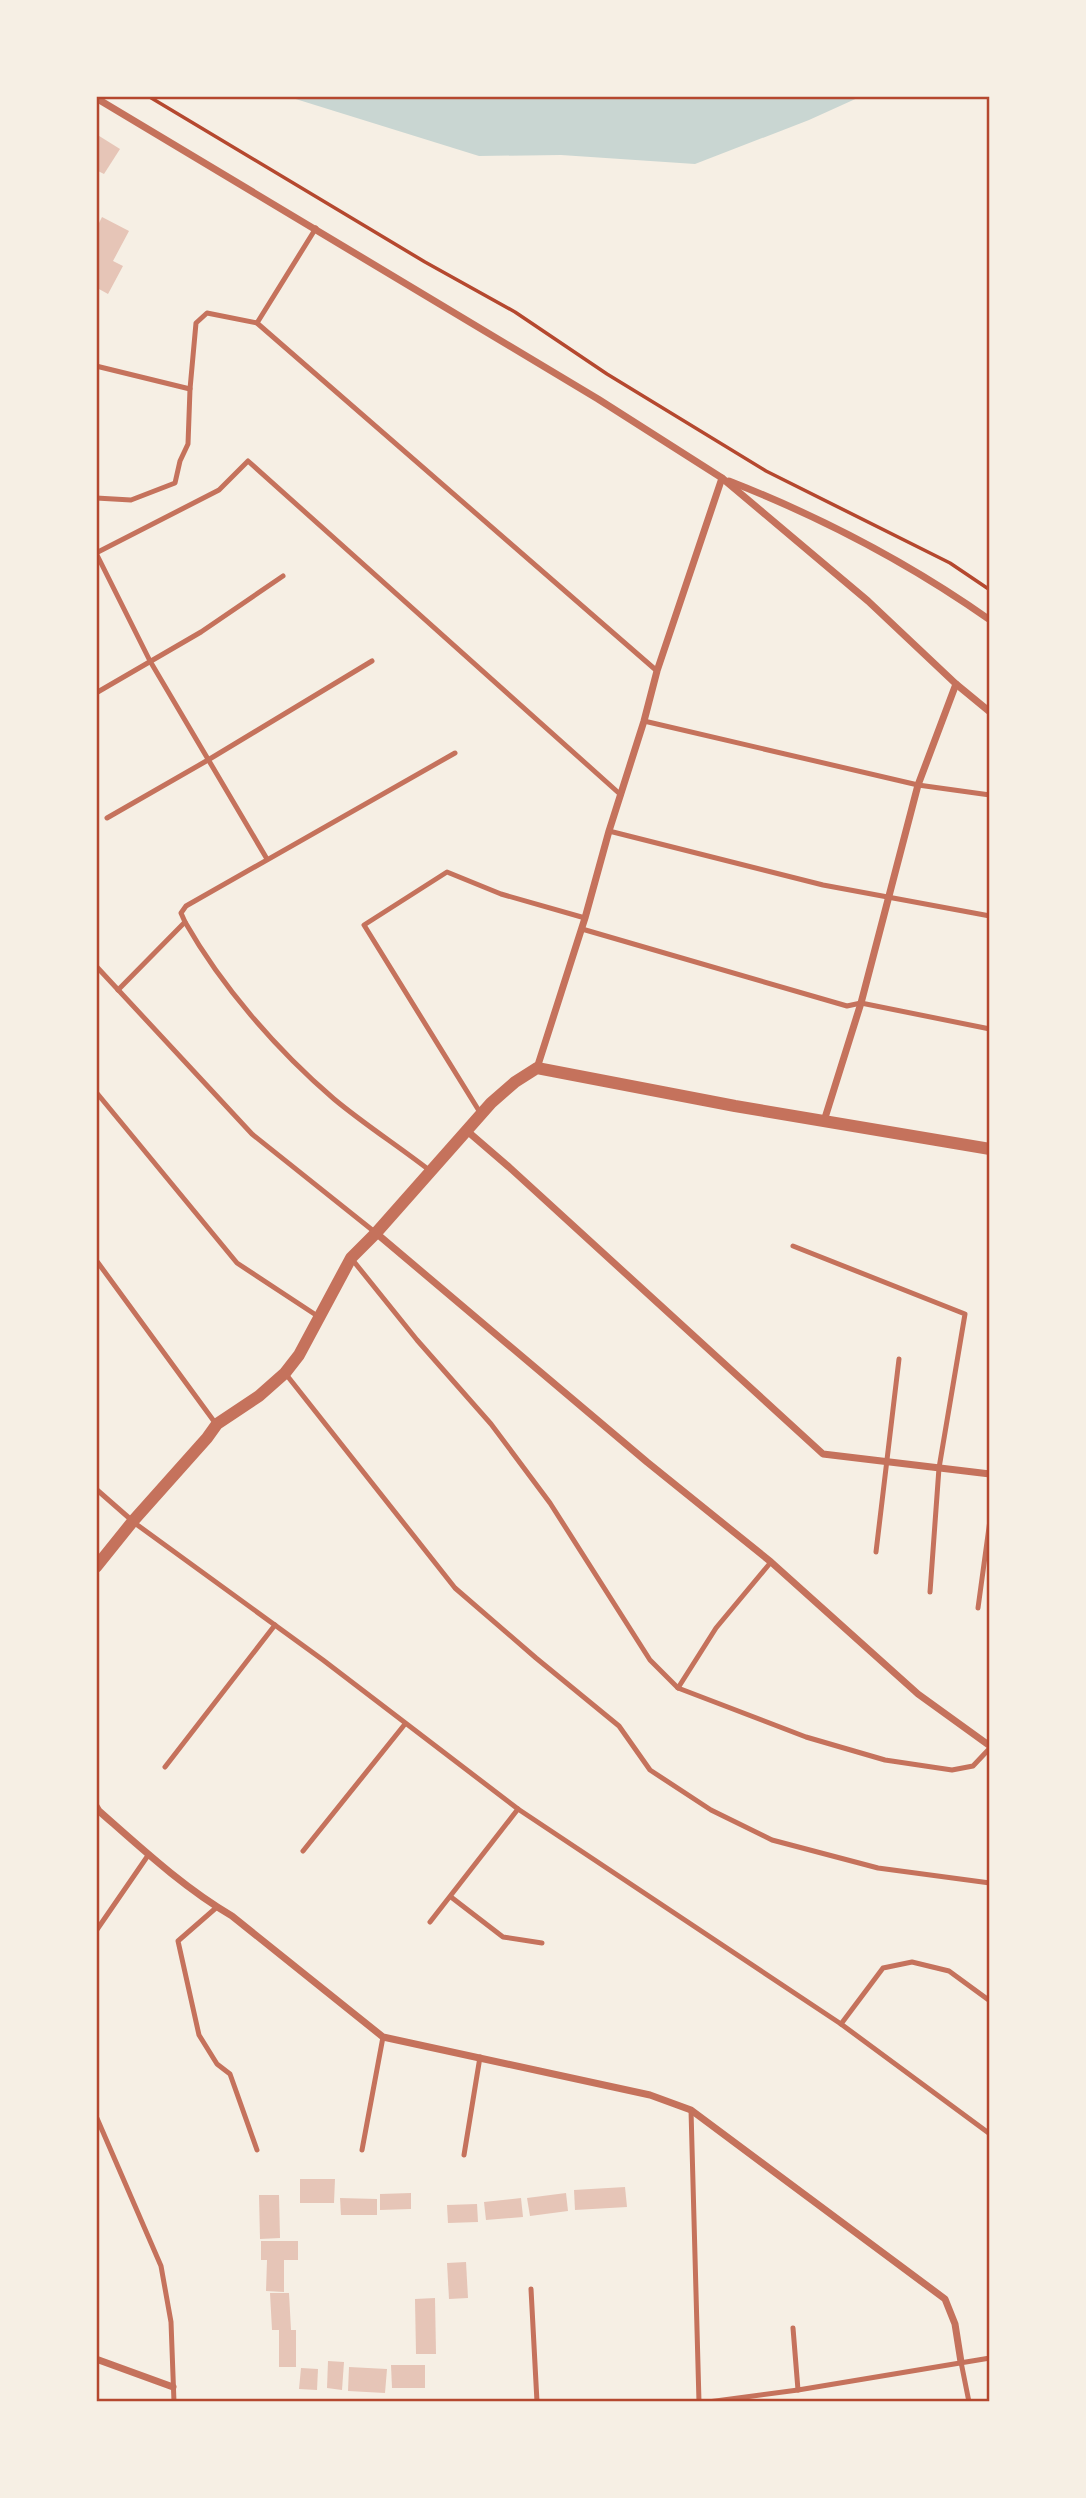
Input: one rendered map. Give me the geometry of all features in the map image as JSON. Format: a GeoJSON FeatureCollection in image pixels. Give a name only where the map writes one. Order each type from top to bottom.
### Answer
{"type":"FeatureCollection","features":[{"type":"Feature","properties":{"kind":"street"},"geometry":{"type":"LineString","coordinates":[[96,98],[598,400],[722,478],[868,601],[956,684],[990,712]]}},
{"type":"Feature","properties":{"kind":"street"},"geometry":{"type":"LineString","coordinates":[[722,478],[822,520],[913,570],[990,620]]}},
{"type":"Feature","properties":{"kind":"street"},"geometry":{"type":"LineString","coordinates":[[96,1567],[217,1424],[258,1396],[285,1373],[299,1355],[351,1258],[465,1130],[515,1082],[537,1068],[582,929],[657,671],[722,478]]}},
{"type":"Feature","properties":{"kind":"street"},"geometry":{"type":"LineString","coordinates":[[824,1121],[861,1003],[918,785],[956,684]]}},
{"type":"Feature","properties":{"kind":"street"},"geometry":{"type":"LineString","coordinates":[[537,1068],[990,1149]]}},
{"type":"Feature","properties":{"kind":"street"},"geometry":{"type":"LineString","coordinates":[[465,1130],[823,1454],[990,1474]]}},
{"type":"Feature","properties":{"kind":"street"},"geometry":{"type":"LineString","coordinates":[[376,1233],[771,1562],[918,1694],[990,1747]]}},
{"type":"Feature","properties":{"kind":"street"},"geometry":{"type":"LineString","coordinates":[[96,1807],[149,1854],[232,1916],[383,2037],[650,2095],[691,2110],[945,2299],[955,2324],[961,2362]]}},
{"type":"Feature","properties":{"kind":"street"},"geometry":{"type":"LineString","coordinates":[[96,2358],[173,2387]]}},
{"type":"Feature","properties":{"kind":"lane"},"geometry":{"type":"LineString","coordinates":[[257,323],[316,229]]}},
{"type":"Feature","properties":{"kind":"lane"},"geometry":{"type":"LineString","coordinates":[[96,498],[131,500],[175,483],[180,461],[188,444],[196,323],[207,313],[257,323],[657,671]]}},
{"type":"Feature","properties":{"kind":"lane"},"geometry":{"type":"LineString","coordinates":[[96,366],[190,390]]}},
{"type":"Feature","properties":{"kind":"lane"},"geometry":{"type":"LineString","coordinates":[[267,859],[150,661],[96,553],[219,491],[248,461],[621,795]]}},
{"type":"Feature","properties":{"kind":"lane"},"geometry":{"type":"LineString","coordinates":[[96,693],[201,632],[283,576]]}},
{"type":"Feature","properties":{"kind":"lane"},"geometry":{"type":"LineString","coordinates":[[107,818],[208,761],[372,661]]}},
{"type":"Feature","properties":{"kind":"lane"},"geometry":{"type":"LineString","coordinates":[[644,721],[918,785],[990,795]]}},
{"type":"Feature","properties":{"kind":"lane"},"geometry":{"type":"LineString","coordinates":[[429,1170],[334,1098],[260,1026],[203,953],[181,913],[186,906],[454,753]]}},
{"type":"Feature","properties":{"kind":"lane"},"geometry":{"type":"LineString","coordinates":[[609,831],[823,885],[990,916]]}},
{"type":"Feature","properties":{"kind":"lane"},"geometry":{"type":"LineString","coordinates":[[481,1114],[364,925],[447,872],[501,894],[585,918]]}},
{"type":"Feature","properties":{"kind":"lane"},"geometry":{"type":"LineString","coordinates":[[118,990],[185,922]]}},
{"type":"Feature","properties":{"kind":"lane"},"geometry":{"type":"LineString","coordinates":[[582,929],[826,1001],[847,1006],[861,1003],[990,1029]]}},
{"type":"Feature","properties":{"kind":"lane"},"geometry":{"type":"LineString","coordinates":[[96,967],[252,1134],[376,1233]]}},
{"type":"Feature","properties":{"kind":"lane"},"geometry":{"type":"LineString","coordinates":[[96,1092],[237,1263],[319,1317]]}},
{"type":"Feature","properties":{"kind":"lane"},"geometry":{"type":"LineString","coordinates":[[793,1246],[965,1314],[939,1468],[930,1592]]}},
{"type":"Feature","properties":{"kind":"lane"},"geometry":{"type":"LineString","coordinates":[[351,1258],[417,1340],[491,1424],[550,1503],[650,1660],[678,1688],[806,1737],[885,1760],[951,1770],[973,1766],[990,1747]]}},
{"type":"Feature","properties":{"kind":"lane"},"geometry":{"type":"LineString","coordinates":[[96,1260],[217,1424]]}},
{"type":"Feature","properties":{"kind":"lane"},"geometry":{"type":"LineString","coordinates":[[876,1552],[900,1359]]}},
{"type":"Feature","properties":{"kind":"lane"},"geometry":{"type":"LineString","coordinates":[[285,1373],[455,1588],[618,1726],[650,1770],[711,1810],[772,1840],[878,1868],[990,1883]]}},
{"type":"Feature","properties":{"kind":"lane"},"geometry":{"type":"LineString","coordinates":[[96,1489],[133,1521],[518,1809],[841,2024],[990,2134]]}},
{"type":"Feature","properties":{"kind":"lane"},"geometry":{"type":"LineString","coordinates":[[978,1608],[990,1520]]}},
{"type":"Feature","properties":{"kind":"lane"},"geometry":{"type":"LineString","coordinates":[[678,1688],[716,1628],[771,1562]]}},
{"type":"Feature","properties":{"kind":"lane"},"geometry":{"type":"LineString","coordinates":[[165,1767],[275,1625]]}},
{"type":"Feature","properties":{"kind":"lane"},"geometry":{"type":"LineString","coordinates":[[303,1851],[405,1724]]}},
{"type":"Feature","properties":{"kind":"lane"},"geometry":{"type":"LineString","coordinates":[[429,1922],[518,1809]]}},
{"type":"Feature","properties":{"kind":"lane"},"geometry":{"type":"LineString","coordinates":[[96,1931],[149,1854]]}},
{"type":"Feature","properties":{"kind":"lane"},"geometry":{"type":"LineString","coordinates":[[451,1897],[503,1937],[542,1943]]}},
{"type":"Feature","properties":{"kind":"lane"},"geometry":{"type":"LineString","coordinates":[[217,1907],[178,1941],[199,2035],[217,2064],[230,2074],[257,2150]]}},
{"type":"Feature","properties":{"kind":"lane"},"geometry":{"type":"LineString","coordinates":[[841,2024],[883,1968],[912,1962],[949,1971],[990,2001]]}},
{"type":"Feature","properties":{"kind":"lane"},"geometry":{"type":"LineString","coordinates":[[362,2150],[383,2037]]}},
{"type":"Feature","properties":{"kind":"lane"},"geometry":{"type":"LineString","coordinates":[[464,2155],[480,2057]]}},
{"type":"Feature","properties":{"kind":"lane"},"geometry":{"type":"LineString","coordinates":[[691,2110],[699,2402]]}},
{"type":"Feature","properties":{"kind":"lane"},"geometry":{"type":"LineString","coordinates":[[96,2116],[161,2266],[171,2322],[174,2402]]}},
{"type":"Feature","properties":{"kind":"lane"},"geometry":{"type":"LineString","coordinates":[[531,2289],[537,2402]]}},
{"type":"Feature","properties":{"kind":"lane"},"geometry":{"type":"LineString","coordinates":[[793,2328],[798,2390]]}},
{"type":"Feature","properties":{"kind":"lane"},"geometry":{"type":"LineString","coordinates":[[708,2402],[990,2358]]}},
{"type":"Feature","properties":{"kind":"lane"},"geometry":{"type":"LineString","coordinates":[[961,2362],[969,2402]]}},
{"type":"Feature","properties":{"kind":"path"},"geometry":{"type":"LineString","coordinates":[[148,96],[425,262],[515,312],[607,374],[766,471],[950,563],[990,590]]}},
{"type":"Feature","properties":{"kind":"shaded area"},"geometry":{"type":"Polygon","coordinates":[[[286,96],[862,96],[809,120],[695,164],[561,155],[479,156],[286,96]]]}},
{"type":"Feature","properties":{"kind":"building"},"geometry":{"type":"Polygon","coordinates":[[[96,134],[120,149],[104,174],[96,170],[96,134]]]}},
{"type":"Feature","properties":{"kind":"building"},"geometry":{"type":"Polygon","coordinates":[[[102,217],[129,231],[113,261],[123,266],[108,294],[99,289],[96,294],[96,229],[102,217]]]}},
{"type":"Feature","properties":{"kind":"building"},"geometry":{"type":"Polygon","coordinates":[[[300,2179],[335,2179],[334,2203],[300,2203],[300,2179]]]}},
{"type":"Feature","properties":{"kind":"building"},"geometry":{"type":"Polygon","coordinates":[[[625,2187],[627,2207],[575,2210],[574,2190],[625,2187]]]}},
{"type":"Feature","properties":{"kind":"building"},"geometry":{"type":"Polygon","coordinates":[[[411,2193],[411,2209],[380,2210],[380,2194],[411,2193]]]}},
{"type":"Feature","properties":{"kind":"building"},"geometry":{"type":"Polygon","coordinates":[[[566,2193],[568,2211],[530,2216],[527,2198],[566,2193]]]}},
{"type":"Feature","properties":{"kind":"building"},"geometry":{"type":"Polygon","coordinates":[[[259,2195],[279,2195],[280,2238],[260,2239],[259,2195]]]}},
{"type":"Feature","properties":{"kind":"building"},"geometry":{"type":"Polygon","coordinates":[[[340,2198],[377,2199],[377,2215],[341,2215],[340,2198]]]}},
{"type":"Feature","properties":{"kind":"building"},"geometry":{"type":"Polygon","coordinates":[[[521,2198],[523,2217],[486,2220],[484,2202],[521,2198]]]}},
{"type":"Feature","properties":{"kind":"building"},"geometry":{"type":"Polygon","coordinates":[[[477,2204],[478,2222],[448,2223],[447,2205],[477,2204]]]}},
{"type":"Feature","properties":{"kind":"building"},"geometry":{"type":"Polygon","coordinates":[[[261,2241],[298,2241],[298,2260],[284,2260],[284,2292],[266,2291],[267,2260],[261,2260],[261,2241]]]}},
{"type":"Feature","properties":{"kind":"building"},"geometry":{"type":"Polygon","coordinates":[[[466,2262],[468,2298],[449,2299],[447,2263],[466,2262]]]}},
{"type":"Feature","properties":{"kind":"building"},"geometry":{"type":"Polygon","coordinates":[[[270,2293],[289,2293],[291,2330],[296,2330],[296,2367],[279,2367],[279,2330],[272,2330],[270,2293]]]}},
{"type":"Feature","properties":{"kind":"building"},"geometry":{"type":"Polygon","coordinates":[[[435,2298],[436,2354],[416,2354],[415,2299],[435,2298]]]}},
{"type":"Feature","properties":{"kind":"building"},"geometry":{"type":"Polygon","coordinates":[[[328,2361],[344,2362],[342,2390],[327,2388],[328,2361]]]}},
{"type":"Feature","properties":{"kind":"building"},"geometry":{"type":"Polygon","coordinates":[[[391,2365],[425,2365],[425,2388],[392,2388],[391,2365]]]}},
{"type":"Feature","properties":{"kind":"building"},"geometry":{"type":"Polygon","coordinates":[[[349,2367],[387,2369],[385,2393],[348,2391],[349,2367]]]}},
{"type":"Feature","properties":{"kind":"building"},"geometry":{"type":"Polygon","coordinates":[[[301,2368],[318,2369],[317,2390],[299,2389],[301,2368]]]}}]}
